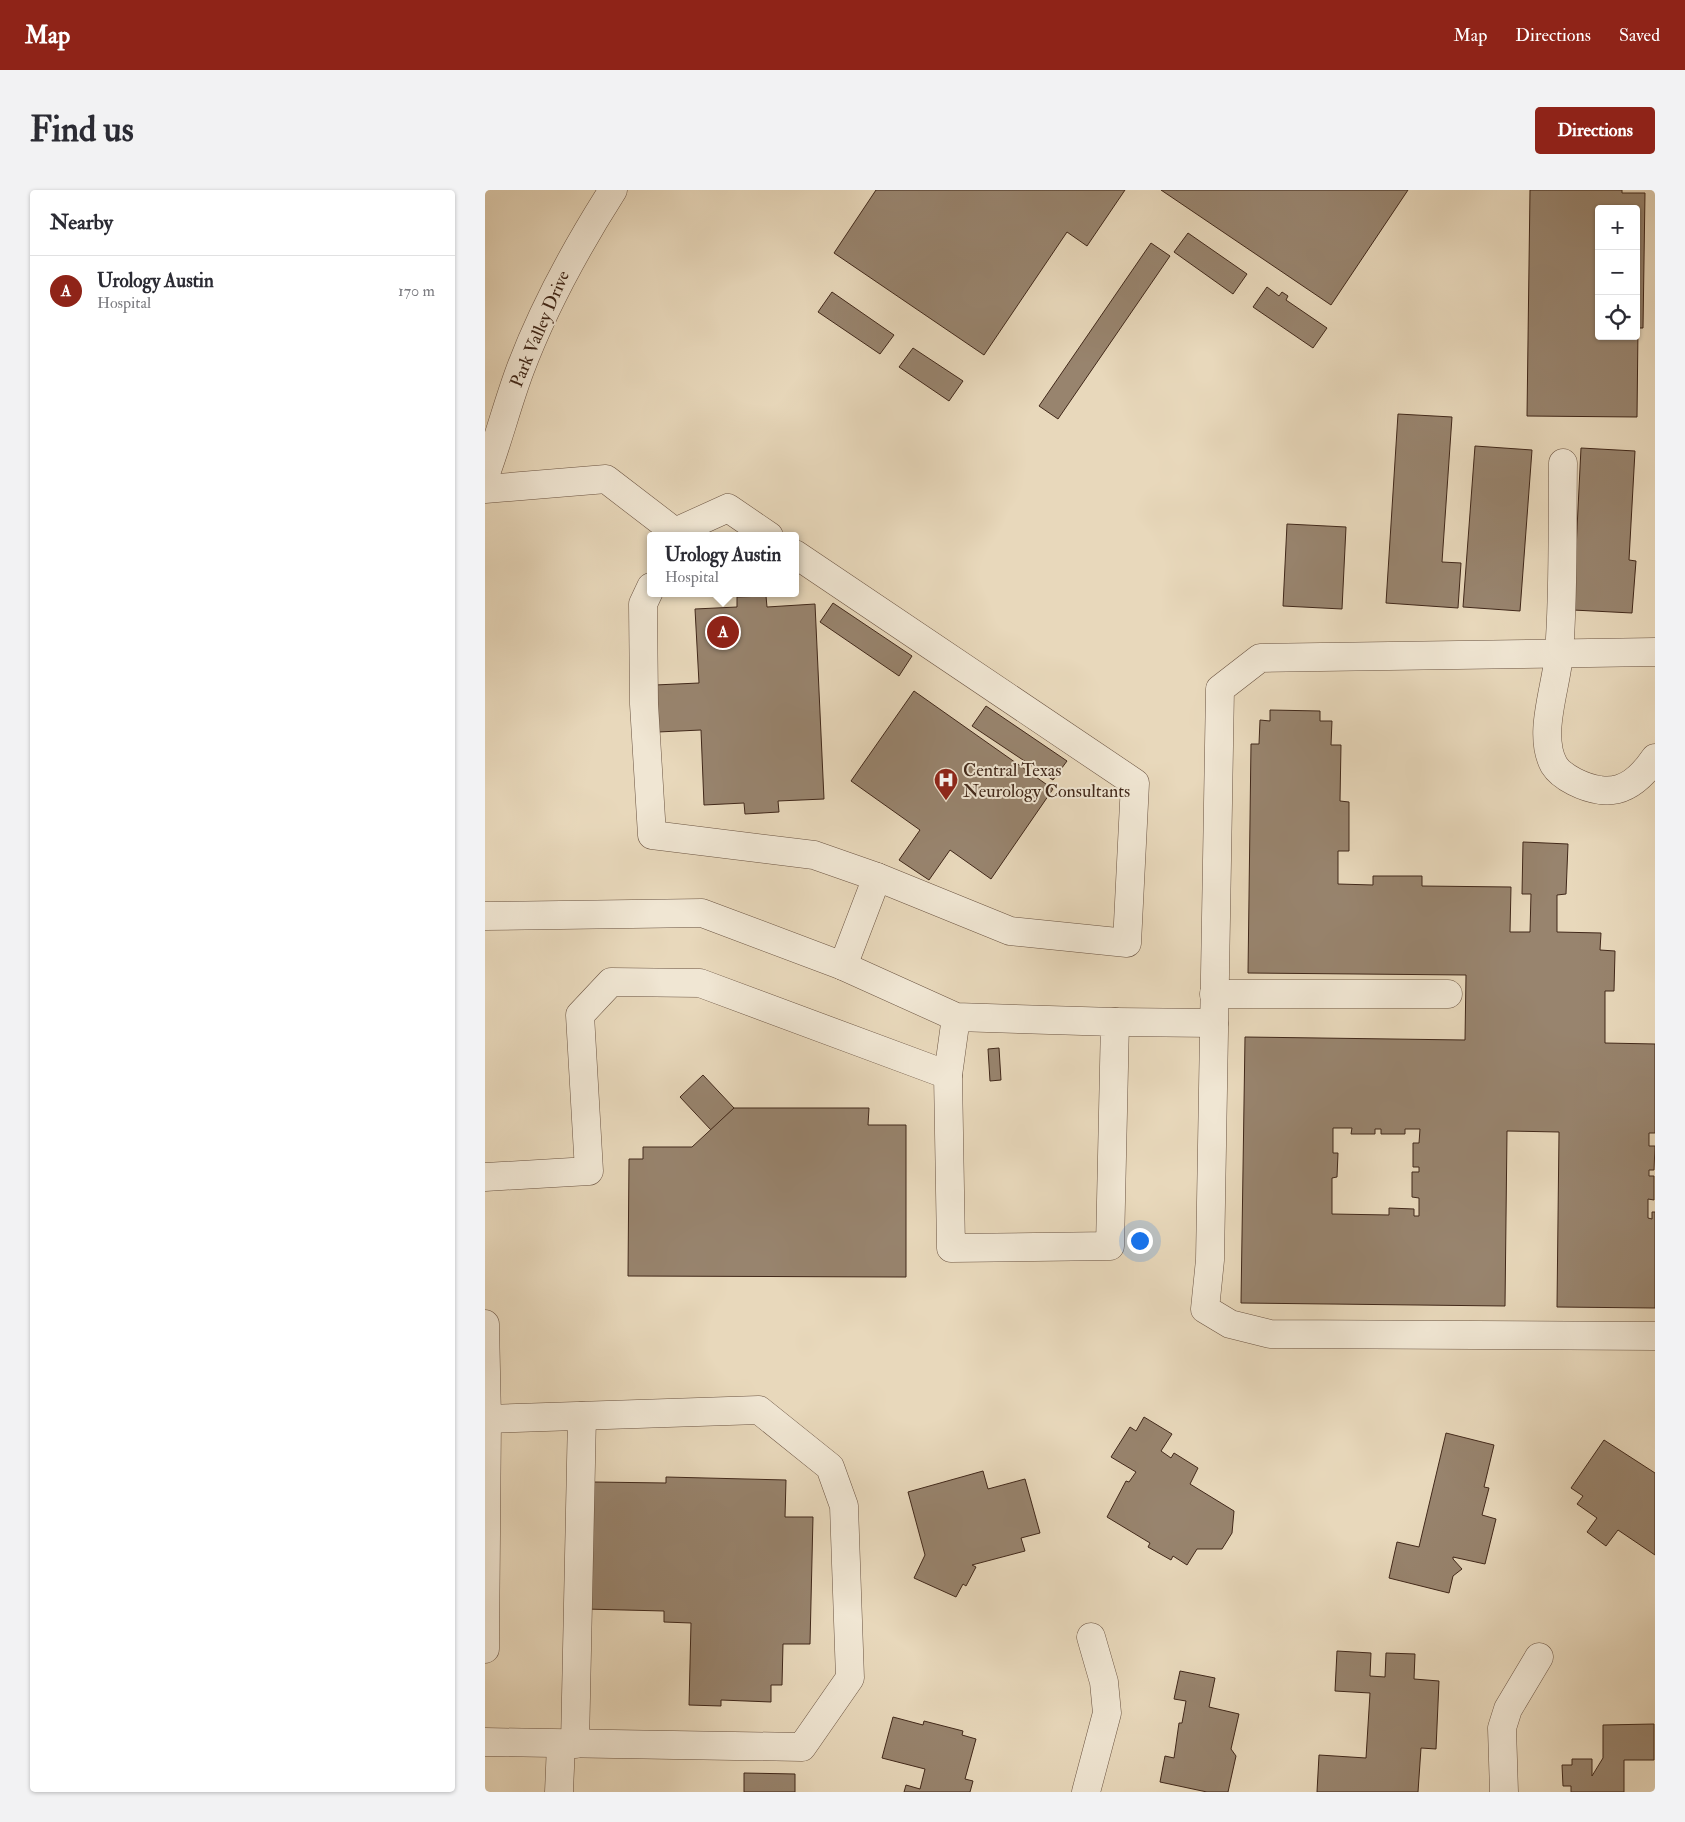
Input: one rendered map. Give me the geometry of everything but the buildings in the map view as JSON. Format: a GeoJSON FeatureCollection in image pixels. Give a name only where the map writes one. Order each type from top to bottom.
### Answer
{"type":"FeatureCollection","features":[{"type":"Feature","properties":{"kind":"street","name":"Park Valley Drive"},"geometry":{"type":"LineString","coordinates":[[485,476],[519,371],[555,289],[578,245],[613,190]]}},
{"type":"Feature","properties":{"kind":"street"},"geometry":{"type":"LineString","coordinates":[[1563,462],[1559,654],[1547,732],[1549,750],[1555,766],[1568,778],[1596,790],[1610,792],[1636,780],[1655,758]]}},
{"type":"Feature","properties":{"kind":"street"},"geometry":{"type":"LineString","coordinates":[[485,489],[606,479],[672,532]]}},
{"type":"Feature","properties":{"kind":"street"},"geometry":{"type":"LineString","coordinates":[[678,532],[728,508],[763,532]]}},
{"type":"Feature","properties":{"kind":"street"},"geometry":{"type":"LineString","coordinates":[[647,596],[643,604],[644,704],[652,835],[814,855],[877,877],[1010,931],[1127,943],[1135,783],[799,557]]}},
{"type":"Feature","properties":{"kind":"street"},"geometry":{"type":"LineString","coordinates":[[1655,632],[1646,652],[1260,658],[1220,689],[1210,1260],[1205,1309],[1230,1324],[1270,1334],[1655,1336]]}},
{"type":"Feature","properties":{"kind":"street"},"geometry":{"type":"LineString","coordinates":[[843,966],[877,877]]}},
{"type":"Feature","properties":{"kind":"street"},"geometry":{"type":"LineString","coordinates":[[485,916],[702,913],[843,966],[956,1017],[1214,1023]]}},
{"type":"Feature","properties":{"kind":"street"},"geometry":{"type":"LineString","coordinates":[[485,1177],[589,1171],[580,1015],[611,982],[700,983],[948,1074]]}},
{"type":"Feature","properties":{"kind":"street"},"geometry":{"type":"LineString","coordinates":[[1214,994],[1448,994]]}},
{"type":"Feature","properties":{"kind":"street"},"geometry":{"type":"LineString","coordinates":[[956,1017],[948,1074],[951,1248],[1110,1246],[1115,1022]]}},
{"type":"Feature","properties":{"kind":"street"},"geometry":{"type":"LineString","coordinates":[[485,1324],[487,1420],[485,1649]]}},
{"type":"Feature","properties":{"kind":"street"},"geometry":{"type":"LineString","coordinates":[[485,1742],[801,1747],[850,1678],[844,1506],[829,1467],[759,1410],[487,1420]]}},
{"type":"Feature","properties":{"kind":"street"},"geometry":{"type":"LineString","coordinates":[[559,1792],[568,1744],[582,1416]]}},
{"type":"Feature","properties":{"kind":"street"},"geometry":{"type":"LineString","coordinates":[[1086,1792],[1107,1713],[1104,1682],[1091,1637]]}},
{"type":"Feature","properties":{"kind":"street"},"geometry":{"type":"LineString","coordinates":[[1504,1792],[1504,1722],[1508,1709],[1539,1657]]}},
{"type":"Feature","properties":{"kind":"place","name":"Urology Austin"},"geometry":{"type":"Point","coordinates":[723,632]}},
{"type":"Feature","properties":{"kind":"place","name":"Central Texas Neurology Consultants"},"geometry":{"type":"Point","coordinates":[946,801]}}]}
